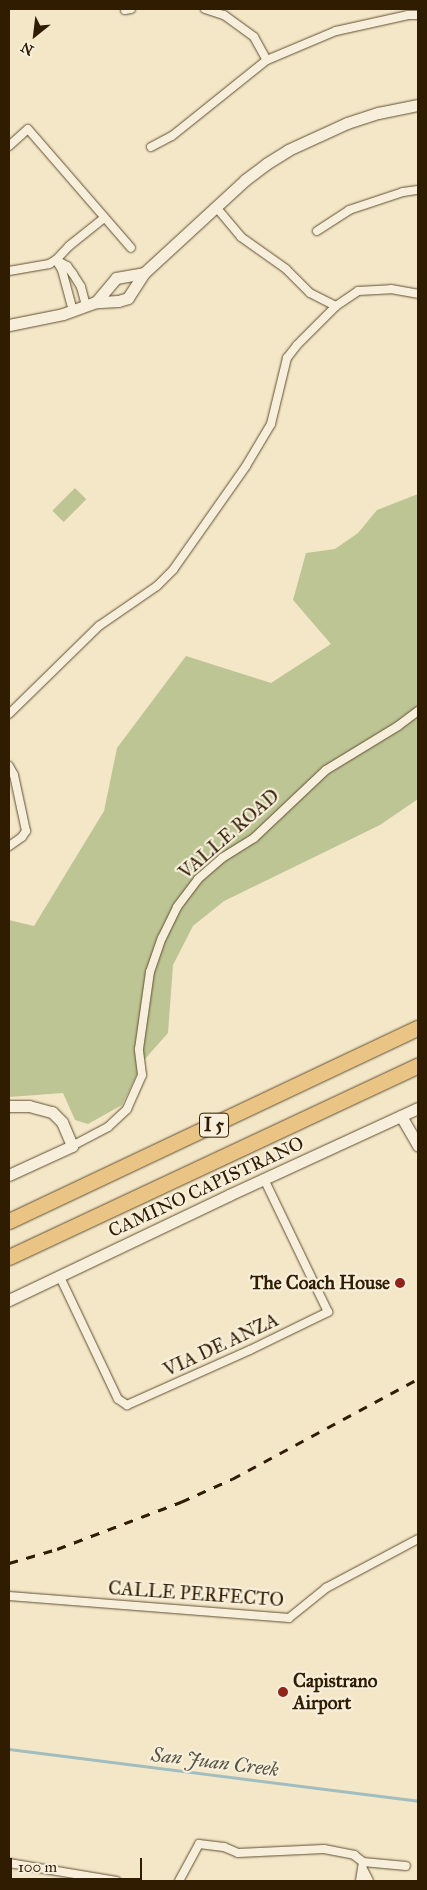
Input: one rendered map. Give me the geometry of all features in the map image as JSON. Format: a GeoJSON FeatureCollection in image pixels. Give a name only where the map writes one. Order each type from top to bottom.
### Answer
{"type":"FeatureCollection","features":[{"type":"Feature","properties":{"kind":"highway","name":"I 5"},"geometry":{"type":"LineString","coordinates":[[9,1221],[418,1028]]}},
{"type":"Feature","properties":{"kind":"highway","name":"I 5"},"geometry":{"type":"LineString","coordinates":[[9,1257],[418,1065]]}},
{"type":"Feature","properties":{"kind":"street"},"geometry":{"type":"LineString","coordinates":[[205,9],[224,15],[254,37],[267,60]]}},
{"type":"Feature","properties":{"kind":"street"},"geometry":{"type":"LineString","coordinates":[[151,147],[172,136],[267,60],[336,31],[408,15],[418,16]]}},
{"type":"Feature","properties":{"kind":"street"},"geometry":{"type":"LineString","coordinates":[[9,325],[73,311],[91,304],[128,298],[144,273],[245,180],[288,150],[347,123],[378,113],[418,106]]}},
{"type":"Feature","properties":{"kind":"street"},"geometry":{"type":"LineString","coordinates":[[9,146],[28,130],[103,219],[131,248]]}},
{"type":"Feature","properties":{"kind":"street"},"geometry":{"type":"LineString","coordinates":[[317,232],[349,210],[403,192],[418,190]]}},
{"type":"Feature","properties":{"kind":"street"},"geometry":{"type":"LineString","coordinates":[[216,207],[241,237],[286,269],[310,293],[336,306]]}},
{"type":"Feature","properties":{"kind":"street"},"geometry":{"type":"LineString","coordinates":[[9,271],[49,264],[103,219]]}},
{"type":"Feature","properties":{"kind":"street"},"geometry":{"type":"LineString","coordinates":[[56,260],[67,266],[74,274],[91,304]]}},
{"type":"Feature","properties":{"kind":"street"},"geometry":{"type":"LineString","coordinates":[[56,260],[62,270],[73,311]]}},
{"type":"Feature","properties":{"kind":"street"},"geometry":{"type":"LineString","coordinates":[[91,304],[116,278],[144,273]]}},
{"type":"Feature","properties":{"kind":"street"},"geometry":{"type":"LineString","coordinates":[[9,714],[99,626],[157,586],[173,570],[246,466],[271,424],[287,358],[336,306],[358,291],[363,290],[391,289],[418,294]]}},
{"type":"Feature","properties":{"kind":"street","name":"VALLE ROAD"},"geometry":{"type":"LineString","coordinates":[[9,1174],[72,1146],[108,1127],[126,1109],[142,1075],[139,1049],[150,972],[162,938],[177,907],[198,879],[222,858],[254,838],[326,770],[398,726],[418,711]]}},
{"type":"Feature","properties":{"kind":"street"},"geometry":{"type":"LineString","coordinates":[[9,766],[14,775],[26,831],[22,837],[9,846]]}},
{"type":"Feature","properties":{"kind":"street"},"geometry":{"type":"LineString","coordinates":[[9,1106],[29,1106],[52,1112],[62,1122],[72,1146]]}},
{"type":"Feature","properties":{"kind":"street","name":"CAMINO CAPISTRANO"},"geometry":{"type":"LineString","coordinates":[[9,1300],[418,1108]]}},
{"type":"Feature","properties":{"kind":"street"},"geometry":{"type":"LineString","coordinates":[[401,1116],[418,1145]]}},
{"type":"Feature","properties":{"kind":"street","name":"VIA DE ANZA"},"geometry":{"type":"LineString","coordinates":[[60,1277],[86,1336],[118,1399],[128,1405],[250,1350],[328,1312],[264,1179]]}},
{"type":"Feature","properties":{"kind":"street","name":"CALLE PERFECTO"},"geometry":{"type":"LineString","coordinates":[[9,1596],[289,1618],[326,1588],[418,1539]]}},
{"type":"Feature","properties":{"kind":"street"},"geometry":{"type":"LineString","coordinates":[[179,1881],[199,1844],[224,1847],[238,1853],[324,1849],[354,1855],[363,1865],[369,1881]]}},
{"type":"Feature","properties":{"kind":"street"},"geometry":{"type":"LineString","coordinates":[[9,1863],[116,1881]]}},
{"type":"Feature","properties":{"kind":"street"},"geometry":{"type":"LineString","coordinates":[[363,1865],[406,1866]]}},
{"type":"Feature","properties":{"kind":"street"},"geometry":{"type":"LineString","coordinates":[[360,1881],[363,1865]]}},
{"type":"Feature","properties":{"kind":"green space"},"geometry":{"type":"Polygon","coordinates":[[[75,488],[86,499],[64,522],[52,511],[75,488]]]}},
{"type":"Feature","properties":{"kind":"green space"},"geometry":{"type":"Polygon","coordinates":[[[418,494],[418,799],[380,825],[224,901],[193,926],[173,965],[168,1033],[144,1060],[122,1105],[88,1124],[75,1120],[63,1093],[9,1097],[9,920],[34,926],[104,811],[117,748],[186,656],[271,683],[331,644],[293,600],[306,553],[335,549],[358,533],[377,510],[418,494]]]}},
{"type":"Feature","properties":{"kind":"waterway","name":"San Juan Creek"},"geometry":{"type":"LineString","coordinates":[[9,1749],[418,1801]]}},
{"type":"Feature","properties":{"kind":"railway"},"geometry":{"type":"LineString","coordinates":[[9,1563],[57,1549],[181,1502],[232,1479],[418,1379]]}},
{"type":"Feature","properties":{"kind":"place","name":"The Coach House"},"geometry":{"type":"Point","coordinates":[400,1283]}},
{"type":"Feature","properties":{"kind":"place","name":"Capistrano Airport"},"geometry":{"type":"Point","coordinates":[283,1692]}}]}
